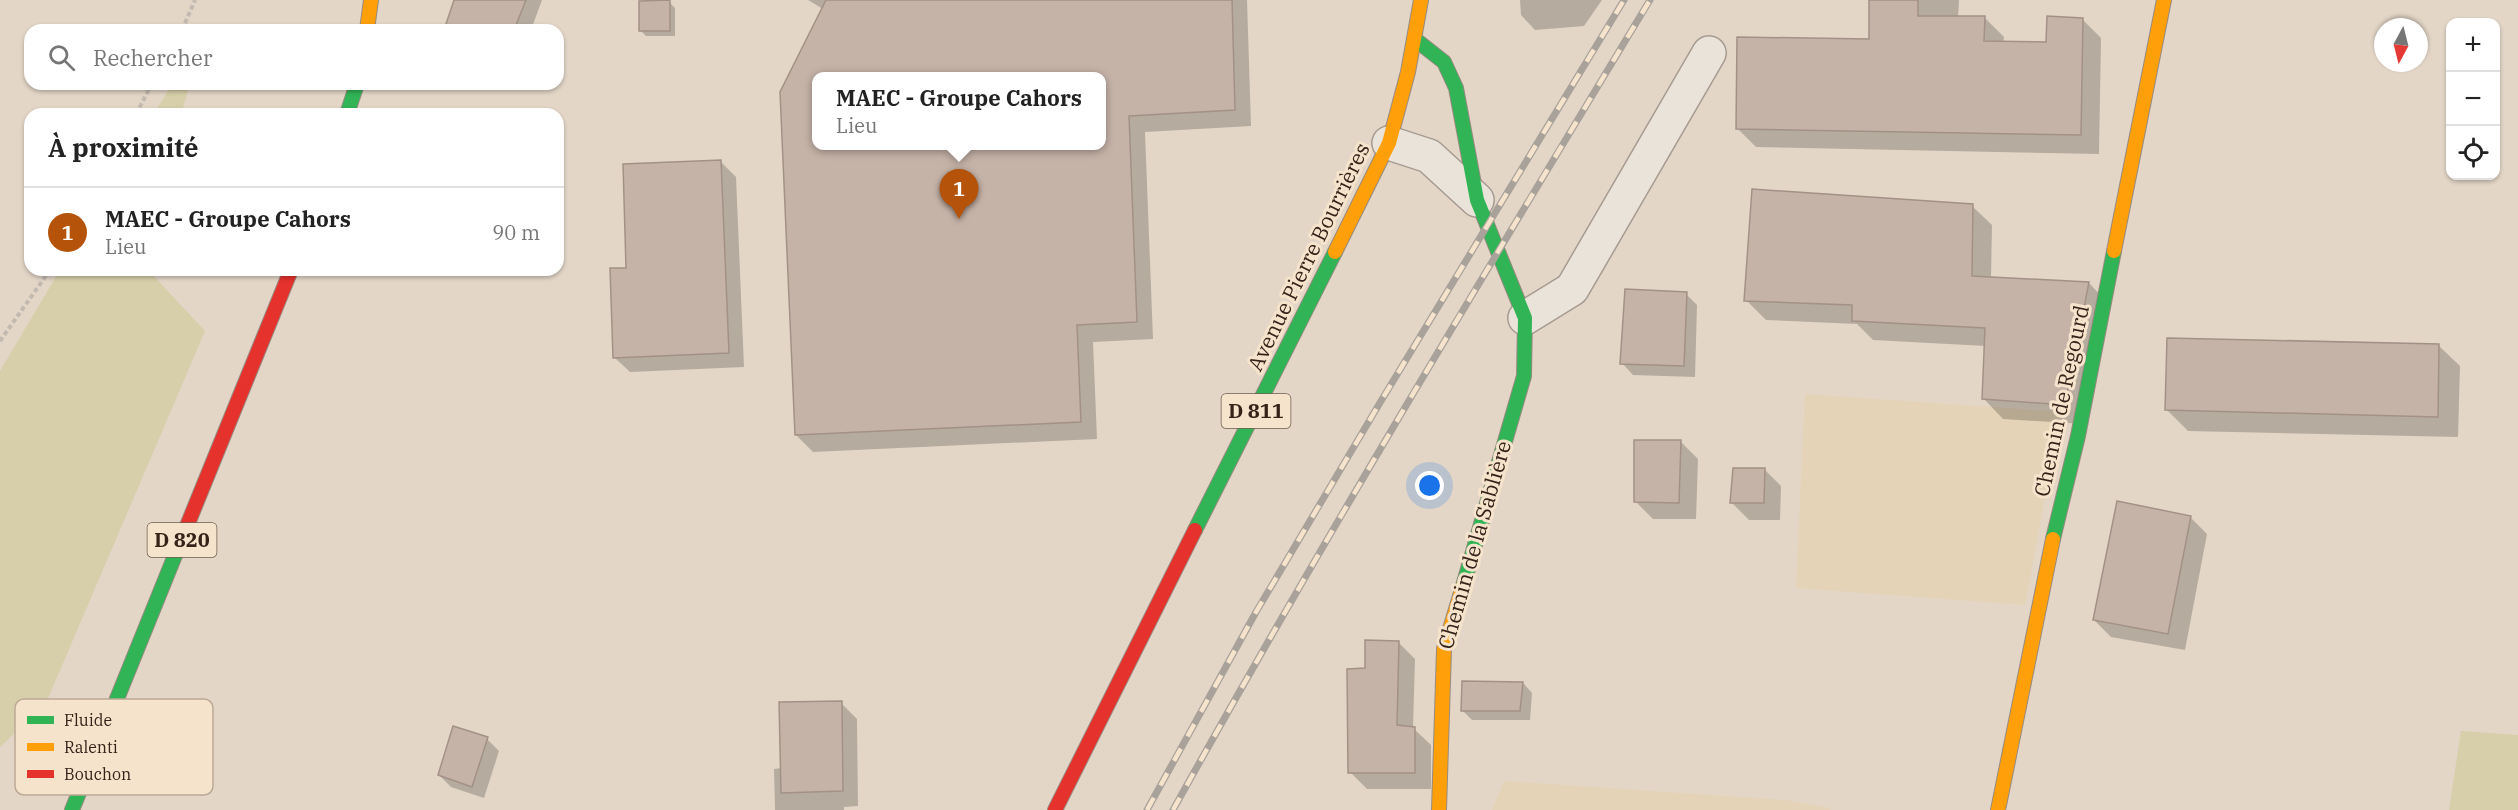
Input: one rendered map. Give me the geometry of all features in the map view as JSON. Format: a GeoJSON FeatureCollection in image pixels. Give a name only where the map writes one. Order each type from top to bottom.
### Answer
{"type":"FeatureCollection","features":[{"type":"Feature","properties":{"kind":"street"},"geometry":{"type":"LineString","coordinates":[[368,24],[371,0]]}},
{"type":"Feature","properties":{"kind":"street","name":"Avenue Pierre Bourrières"},"geometry":{"type":"LineString","coordinates":[[1055,810],[1389,143],[1401,104],[1416,39],[1421,0]]}},
{"type":"Feature","properties":{"kind":"street","name":"Chemin de Regourd"},"geometry":{"type":"LineString","coordinates":[[1998,810],[2046,566],[2078,436],[2164,0]]}},
{"type":"Feature","properties":{"kind":"street","name":"Chemin de la Sablière"},"geometry":{"type":"LineString","coordinates":[[1416,39],[1444,62],[1456,88],[1477,200],[1525,318],[1524,376],[1444,649],[1439,810]]}},
{"type":"Feature","properties":{"kind":"street"},"geometry":{"type":"LineString","coordinates":[[1525,318],[1572,289],[1709,53]]}},
{"type":"Feature","properties":{"kind":"street"},"geometry":{"type":"LineString","coordinates":[[349,108],[355,90]]}},
{"type":"Feature","properties":{"kind":"street","name":"Chemin de la Sablière"},"geometry":{"type":"LineString","coordinates":[[1389,143],[1429,156],[1477,200]]}},
{"type":"Feature","properties":{"kind":"street","name":"D 820"},"geometry":{"type":"LineString","coordinates":[[117,699],[289,276]]}},
{"type":"Feature","properties":{"kind":"street","name":"D 820"},"geometry":{"type":"LineString","coordinates":[[72,810],[78,795]]}},
{"type":"Feature","properties":{"kind":"path"},"geometry":{"type":"LineString","coordinates":[[185,24],[195,0]]}},
{"type":"Feature","properties":{"kind":"path"},"geometry":{"type":"LineString","coordinates":[[139,108],[149,90]]}},
{"type":"Feature","properties":{"kind":"path"},"geometry":{"type":"LineString","coordinates":[[0,341],[46,276]]}},
{"type":"Feature","properties":{"kind":"shaded area"},"geometry":{"type":"Polygon","coordinates":[[[168,90],[188,90],[183,108],[158,108],[168,90]]]}},
{"type":"Feature","properties":{"kind":"shaded area"},"geometry":{"type":"Polygon","coordinates":[[[56,276],[154,276],[205,331],[48,699],[15,699],[15,733],[0,747],[0,371],[56,276]]]}},
{"type":"Feature","properties":{"kind":"shaded area"},"geometry":{"type":"Polygon","coordinates":[[[1805,394],[2061,412],[2025,605],[1796,588],[1805,394]]]}},
{"type":"Feature","properties":{"kind":"shaded area"},"geometry":{"type":"Polygon","coordinates":[[[2461,731],[2518,735],[2518,810],[2449,810],[2461,731]]]}},
{"type":"Feature","properties":{"kind":"shaded area"},"geometry":{"type":"Polygon","coordinates":[[[1504,781],[1785,800],[1830,808],[1830,810],[1492,810],[1504,781]]]}},
{"type":"Feature","properties":{"kind":"building"},"geometry":{"type":"Polygon","coordinates":[[[454,0],[526,0],[516,24],[446,24],[454,0]]]}},
{"type":"Feature","properties":{"kind":"building"},"geometry":{"type":"Polygon","coordinates":[[[670,0],[670,31],[639,31],[639,1],[670,0]]]}},
{"type":"Feature","properties":{"kind":"building"},"geometry":{"type":"Polygon","coordinates":[[[826,0],[1232,0],[1235,110],[1129,116],[1137,322],[1077,325],[1081,422],[795,435],[780,92],[826,0]]]}},
{"type":"Feature","properties":{"kind":"building"},"geometry":{"type":"Polygon","coordinates":[[[1869,0],[1918,0],[1918,16],[1985,16],[1984,41],[2046,42],[2047,16],[2083,18],[2081,135],[1736,129],[1737,37],[1869,39],[1869,0]]]}},
{"type":"Feature","properties":{"kind":"building"},"geometry":{"type":"Polygon","coordinates":[[[721,160],[729,353],[613,358],[610,268],[626,268],[623,164],[721,160]]]}},
{"type":"Feature","properties":{"kind":"building"},"geometry":{"type":"Polygon","coordinates":[[[1752,189],[1973,204],[1972,276],[2089,282],[2065,405],[1982,399],[1985,328],[1852,321],[1852,305],[1744,301],[1752,189]]]}},
{"type":"Feature","properties":{"kind":"building"},"geometry":{"type":"Polygon","coordinates":[[[1625,289],[1687,292],[1684,366],[1620,364],[1625,289]]]}},
{"type":"Feature","properties":{"kind":"building"},"geometry":{"type":"Polygon","coordinates":[[[2167,338],[2439,344],[2438,417],[2165,410],[2167,338]]]}},
{"type":"Feature","properties":{"kind":"building"},"geometry":{"type":"Polygon","coordinates":[[[1634,440],[1681,440],[1679,503],[1634,502],[1634,440]]]}},
{"type":"Feature","properties":{"kind":"building"},"geometry":{"type":"Polygon","coordinates":[[[1733,468],[1765,468],[1764,503],[1730,503],[1733,468]]]}},
{"type":"Feature","properties":{"kind":"building"},"geometry":{"type":"Polygon","coordinates":[[[2117,501],[2191,516],[2168,634],[2093,620],[2117,501]]]}},
{"type":"Feature","properties":{"kind":"building"},"geometry":{"type":"Polygon","coordinates":[[[1365,640],[1399,641],[1397,725],[1415,727],[1415,773],[1348,773],[1347,669],[1365,668],[1365,640]]]}},
{"type":"Feature","properties":{"kind":"building"},"geometry":{"type":"Polygon","coordinates":[[[1462,681],[1523,682],[1520,711],[1461,711],[1462,681]]]}},
{"type":"Feature","properties":{"kind":"building"},"geometry":{"type":"Polygon","coordinates":[[[842,701],[843,791],[781,793],[779,702],[842,701]]]}},
{"type":"Feature","properties":{"kind":"building"},"geometry":{"type":"Polygon","coordinates":[[[453,726],[488,737],[472,787],[438,775],[453,726]]]}},
{"type":"Feature","properties":{"kind":"railway"},"geometry":{"type":"LineString","coordinates":[[1147,810],[1256,612],[1624,0]]}},
{"type":"Feature","properties":{"kind":"railway"},"geometry":{"type":"LineString","coordinates":[[1173,810],[1348,504],[1650,0]]}},
{"type":"Feature","properties":{"kind":"traffic: fast"},"geometry":{"type":"LineString","coordinates":[[1416,40],[1444,62],[1456,88],[1477,200],[1525,318],[1524,376],[1463,586]]}},
{"type":"Feature","properties":{"kind":"traffic: fast"},"geometry":{"type":"LineString","coordinates":[[349,108],[355,90]]}},
{"type":"Feature","properties":{"kind":"traffic: fast"},"geometry":{"type":"LineString","coordinates":[[2053,539],[2078,436],[2114,251]]}},
{"type":"Feature","properties":{"kind":"traffic: fast"},"geometry":{"type":"LineString","coordinates":[[1195,530],[1335,252]]}},
{"type":"Feature","properties":{"kind":"traffic: fast"},"geometry":{"type":"LineString","coordinates":[[117,699],[178,548]]}},
{"type":"Feature","properties":{"kind":"traffic: fast"},"geometry":{"type":"LineString","coordinates":[[72,810],[78,795]]}},
{"type":"Feature","properties":{"kind":"traffic: slow"},"geometry":{"type":"LineString","coordinates":[[368,24],[371,0]]}},
{"type":"Feature","properties":{"kind":"traffic: slow"},"geometry":{"type":"LineString","coordinates":[[1335,252],[1389,143],[1408,72],[1421,0]]}},
{"type":"Feature","properties":{"kind":"traffic: slow"},"geometry":{"type":"LineString","coordinates":[[2114,251],[2164,0]]}},
{"type":"Feature","properties":{"kind":"traffic: slow"},"geometry":{"type":"LineString","coordinates":[[1998,810],[2053,539]]}},
{"type":"Feature","properties":{"kind":"traffic: slow"},"geometry":{"type":"LineString","coordinates":[[1439,810],[1444,649],[1463,586]]}},
{"type":"Feature","properties":{"kind":"traffic: jam"},"geometry":{"type":"LineString","coordinates":[[178,548],[289,276]]}},
{"type":"Feature","properties":{"kind":"traffic: jam"},"geometry":{"type":"LineString","coordinates":[[1055,810],[1195,530]]}},
{"type":"Feature","properties":{"kind":"place","name":"MAEC - Groupe Cahors"},"geometry":{"type":"Point","coordinates":[959,219]}}]}
